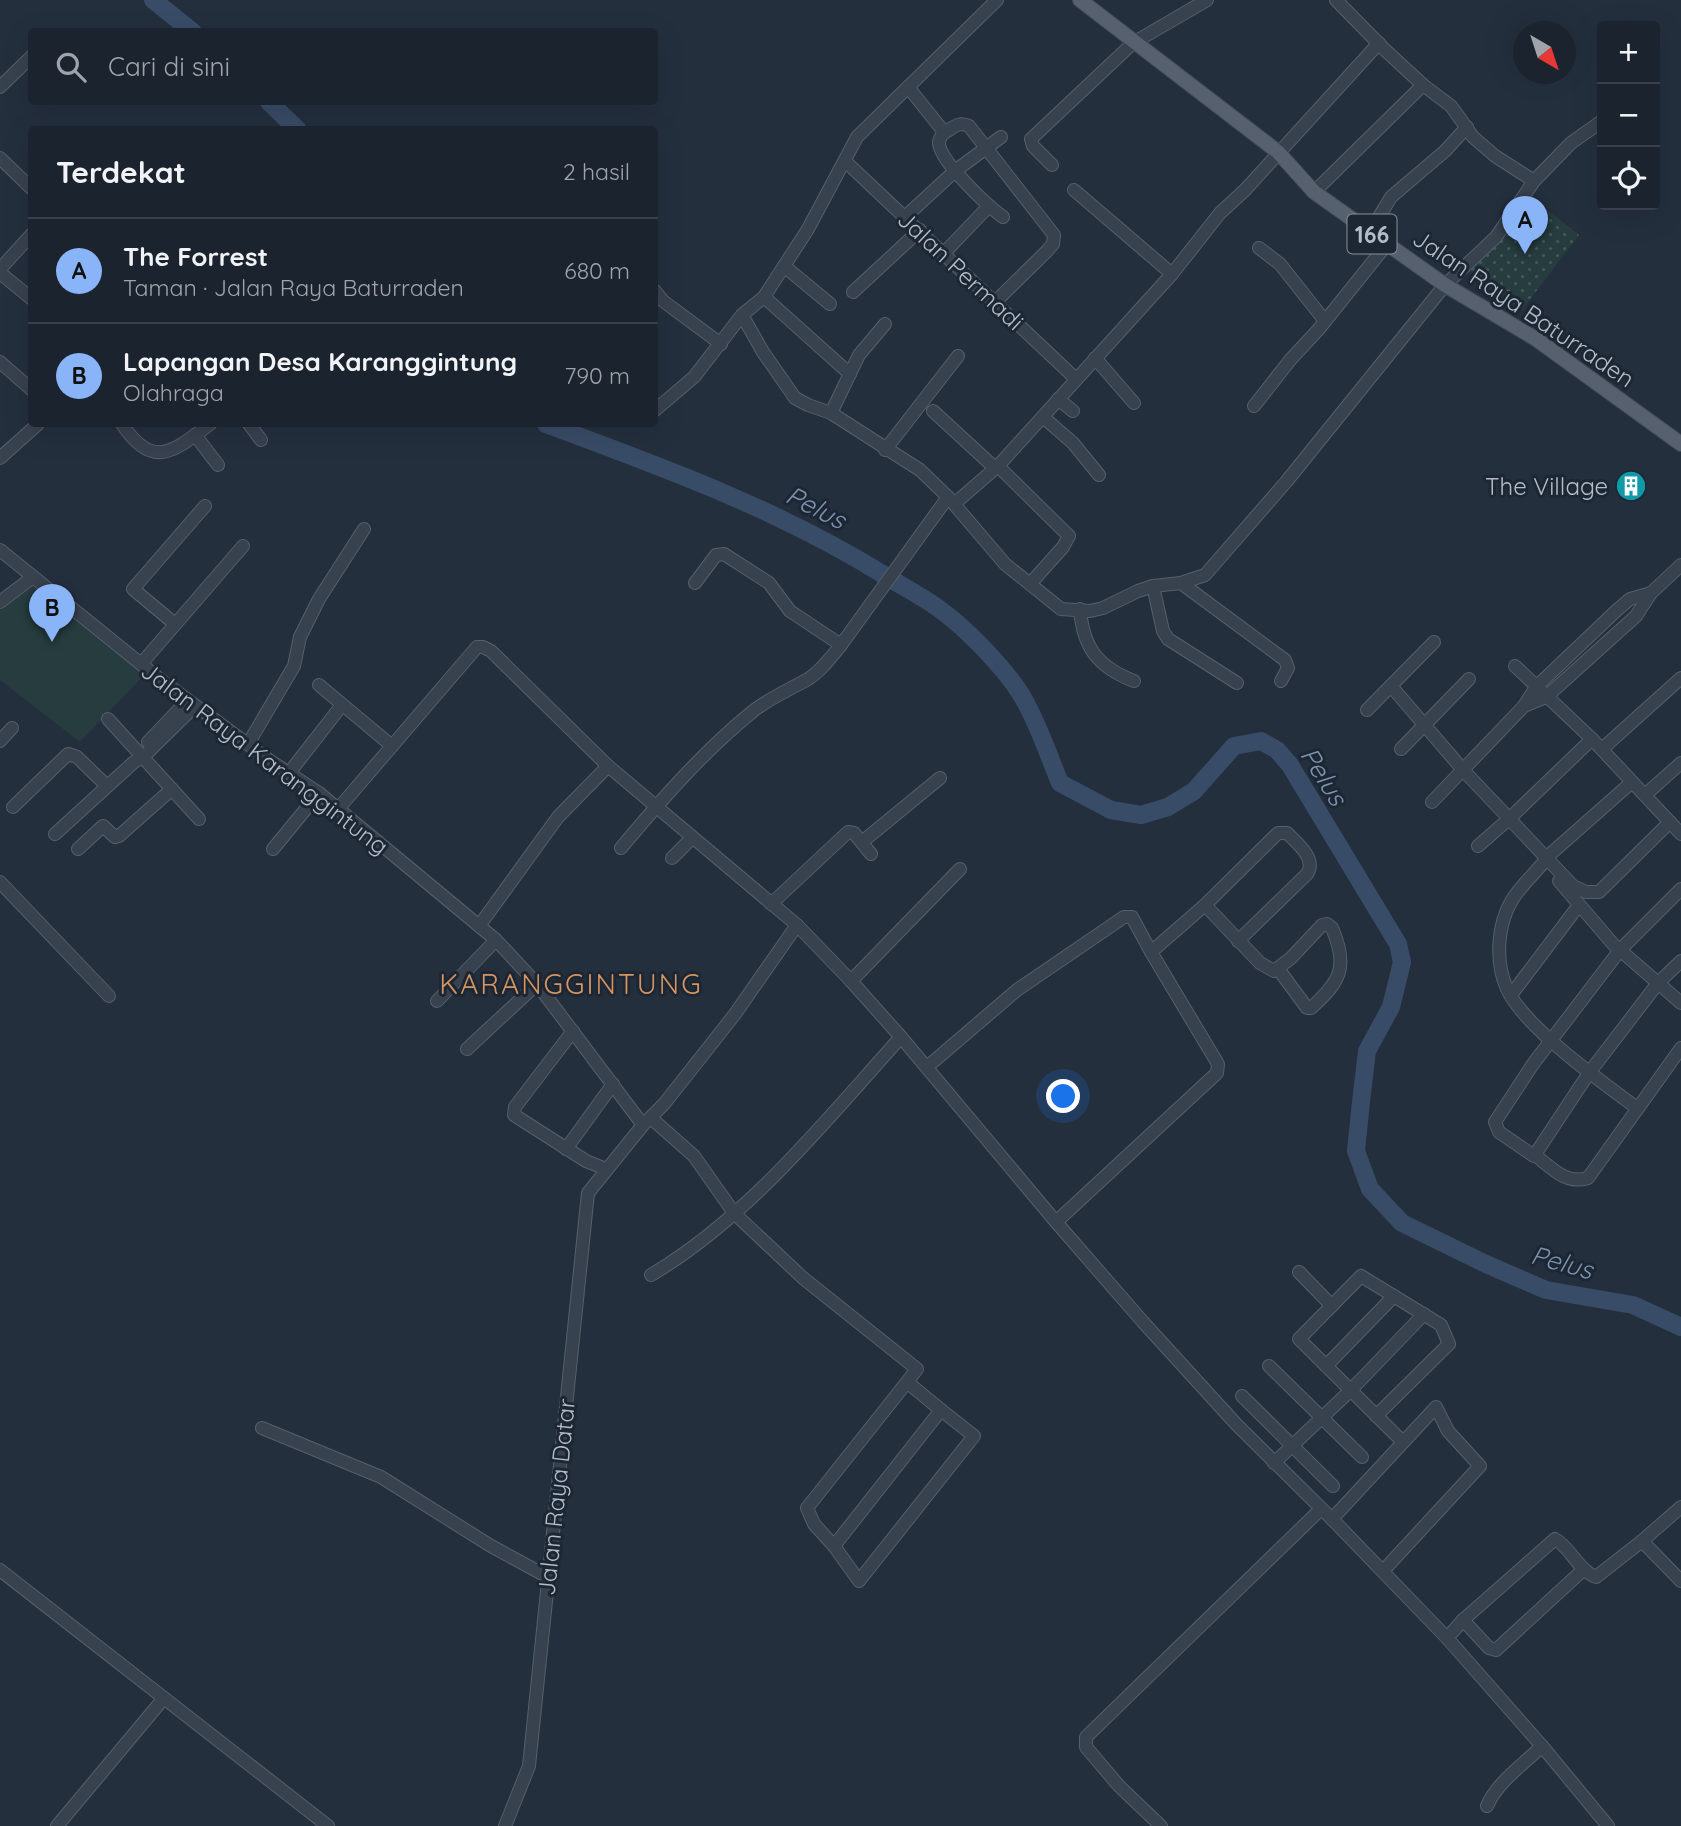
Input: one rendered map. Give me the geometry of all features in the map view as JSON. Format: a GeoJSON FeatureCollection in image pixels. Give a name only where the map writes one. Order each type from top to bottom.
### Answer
{"type":"FeatureCollection","features":[{"type":"Feature","properties":{"kind":"main road","name":"Jalan Raya Baturraden"},"geometry":{"type":"LineString","coordinates":[[1080,0],[1278,152],[1314,192],[1445,285],[1536,339],[1681,444]]}},
{"type":"Feature","properties":{"kind":"street"},"geometry":{"type":"LineString","coordinates":[[658,408],[694,377],[742,316],[764,297],[808,229],[857,138],[997,0]]}},
{"type":"Feature","properties":{"kind":"street"},"geometry":{"type":"LineString","coordinates":[[1052,166],[1033,146],[1031,139],[1133,43],[1207,0]]}},
{"type":"Feature","properties":{"kind":"street"},"geometry":{"type":"LineString","coordinates":[[1345,3],[1378,43],[1423,85],[1451,106],[1473,137],[1495,156],[1534,181]]}},
{"type":"Feature","properties":{"kind":"street"},"geometry":{"type":"LineString","coordinates":[[621,848],[656,807],[736,725],[766,701],[822,668],[902,560],[951,501],[996,467],[1172,274],[1220,213],[1245,190],[1378,43]]}},
{"type":"Feature","properties":{"kind":"street"},"geometry":{"type":"LineString","coordinates":[[0,87],[28,60]]}},
{"type":"Feature","properties":{"kind":"street"},"geometry":{"type":"LineString","coordinates":[[1314,192],[1423,85]]}},
{"type":"Feature","properties":{"kind":"street"},"geometry":{"type":"LineString","coordinates":[[908,87],[944,132]]}},
{"type":"Feature","properties":{"kind":"street"},"geometry":{"type":"LineString","coordinates":[[995,302],[1047,251],[1055,239],[1045,222],[969,126],[964,124],[944,132],[939,144],[955,172],[988,206],[1003,217]]}},
{"type":"Feature","properties":{"kind":"street"},"geometry":{"type":"LineString","coordinates":[[742,316],[795,398],[808,405],[832,409],[890,442],[951,501],[1005,564],[1060,609],[1090,611],[1153,586],[1181,583],[1205,575],[1286,482],[1445,285],[1496,237],[1534,181],[1571,142],[1597,124]]}},
{"type":"Feature","properties":{"kind":"street"},"geometry":{"type":"LineString","coordinates":[[1370,232],[1391,198],[1445,151],[1467,127]]}},
{"type":"Feature","properties":{"kind":"street"},"geometry":{"type":"LineString","coordinates":[[905,217],[955,172],[1001,137]]}},
{"type":"Feature","properties":{"kind":"street"},"geometry":{"type":"LineString","coordinates":[[0,158],[28,185]]}},
{"type":"Feature","properties":{"kind":"street","name":"Jalan Permadi"},"geometry":{"type":"LineString","coordinates":[[845,161],[1076,379]]}},
{"type":"Feature","properties":{"kind":"street"},"geometry":{"type":"LineString","coordinates":[[1074,190],[1172,274]]}},
{"type":"Feature","properties":{"kind":"street"},"geometry":{"type":"LineString","coordinates":[[944,253],[988,206]]}},
{"type":"Feature","properties":{"kind":"street"},"geometry":{"type":"LineString","coordinates":[[853,292],[920,230]]}},
{"type":"Feature","properties":{"kind":"street"},"geometry":{"type":"LineString","coordinates":[[28,239],[0,271],[28,296]]}},
{"type":"Feature","properties":{"kind":"street"},"geometry":{"type":"LineString","coordinates":[[1254,406],[1387,244]]}},
{"type":"Feature","properties":{"kind":"street"},"geometry":{"type":"LineString","coordinates":[[1259,248],[1280,264],[1325,321]]}},
{"type":"Feature","properties":{"kind":"street"},"geometry":{"type":"LineString","coordinates":[[784,266],[830,304]]}},
{"type":"Feature","properties":{"kind":"street"},"geometry":{"type":"LineString","coordinates":[[764,297],[850,374]]}},
{"type":"Feature","properties":{"kind":"street"},"geometry":{"type":"LineString","coordinates":[[659,304],[721,344]]}},
{"type":"Feature","properties":{"kind":"street"},"geometry":{"type":"LineString","coordinates":[[832,409],[859,355],[885,324]]}},
{"type":"Feature","properties":{"kind":"street"},"geometry":{"type":"LineString","coordinates":[[890,442],[958,356]]}},
{"type":"Feature","properties":{"kind":"street"},"geometry":{"type":"LineString","coordinates":[[1095,358],[1134,403]]}},
{"type":"Feature","properties":{"kind":"street"},"geometry":{"type":"LineString","coordinates":[[0,362],[28,386]]}},
{"type":"Feature","properties":{"kind":"street"},"geometry":{"type":"LineString","coordinates":[[1058,399],[1073,411]]}},
{"type":"Feature","properties":{"kind":"street"},"geometry":{"type":"LineString","coordinates":[[933,411],[1069,536],[1063,547],[1030,584]]}},
{"type":"Feature","properties":{"kind":"street"},"geometry":{"type":"LineString","coordinates":[[1043,416],[1073,443],[1099,475]]}},
{"type":"Feature","properties":{"kind":"street"},"geometry":{"type":"LineString","coordinates":[[0,458],[35,427]]}},
{"type":"Feature","properties":{"kind":"street"},"geometry":{"type":"LineString","coordinates":[[128,427],[145,450],[158,453],[170,451],[206,427]]}},
{"type":"Feature","properties":{"kind":"street"},"geometry":{"type":"LineString","coordinates":[[251,427],[261,440]]}},
{"type":"Feature","properties":{"kind":"street"},"geometry":{"type":"LineString","coordinates":[[195,435],[218,465]]}},
{"type":"Feature","properties":{"kind":"street"},"geometry":{"type":"LineString","coordinates":[[176,624],[134,589],[205,506]]}},
{"type":"Feature","properties":{"kind":"street"},"geometry":{"type":"LineString","coordinates":[[248,744],[294,666],[300,636],[319,599],[364,529]]}},
{"type":"Feature","properties":{"kind":"street"},"geometry":{"type":"LineString","coordinates":[[141,664],[243,546]]}},
{"type":"Feature","properties":{"kind":"street","name":"Jalan Raya Karanggintung"},"geometry":{"type":"LineString","coordinates":[[0,550],[192,703],[319,793],[496,940],[537,984],[613,1084],[647,1121],[694,1156],[734,1213],[803,1278],[917,1369],[907,1382]]}},
{"type":"Feature","properties":{"kind":"street"},"geometry":{"type":"LineString","coordinates":[[695,583],[716,555],[724,554],[769,583],[790,611],[841,645]]}},
{"type":"Feature","properties":{"kind":"street"},"geometry":{"type":"LineString","coordinates":[[1524,706],[1546,697],[1631,621],[1642,610],[1651,593],[1681,565]]}},
{"type":"Feature","properties":{"kind":"street"},"geometry":{"type":"LineString","coordinates":[[0,602],[33,577]]}},
{"type":"Feature","properties":{"kind":"street"},"geometry":{"type":"LineString","coordinates":[[1181,583],[1285,660],[1288,667],[1281,681]]}},
{"type":"Feature","properties":{"kind":"street"},"geometry":{"type":"LineString","coordinates":[[1153,586],[1163,631],[1168,639],[1237,683]]}},
{"type":"Feature","properties":{"kind":"street"},"geometry":{"type":"LineString","coordinates":[[1432,802],[1524,706],[1536,687],[1630,599],[1651,593]]}},
{"type":"Feature","properties":{"kind":"street"},"geometry":{"type":"LineString","coordinates":[[1619,608],[1631,621]]}},
{"type":"Feature","properties":{"kind":"street"},"geometry":{"type":"LineString","coordinates":[[1080,609],[1084,633],[1091,650],[1103,665],[1134,681]]}},
{"type":"Feature","properties":{"kind":"street"},"geometry":{"type":"LineString","coordinates":[[1367,710],[1434,642]]}},
{"type":"Feature","properties":{"kind":"street"},"geometry":{"type":"LineString","coordinates":[[338,809],[477,647],[484,647],[608,765],[797,926],[850,981],[927,1067],[1143,1322],[1274,1463],[1447,1638],[1608,1826]]}},
{"type":"Feature","properties":{"kind":"street"},"geometry":{"type":"LineString","coordinates":[[1516,666],[1592,739],[1645,795],[1681,843]]}},
{"type":"Feature","properties":{"kind":"street"},"geometry":{"type":"LineString","coordinates":[[1602,750],[1681,678]]}},
{"type":"Feature","properties":{"kind":"street"},"geometry":{"type":"LineString","coordinates":[[1402,749],[1469,679]]}},
{"type":"Feature","properties":{"kind":"street"},"geometry":{"type":"LineString","coordinates":[[319,685],[392,746]]}},
{"type":"Feature","properties":{"kind":"street"},"geometry":{"type":"LineString","coordinates":[[1391,686],[1545,860],[1579,905],[1620,950],[1681,1003]]}},
{"type":"Feature","properties":{"kind":"street"},"geometry":{"type":"LineString","coordinates":[[55,834],[139,757],[192,703]]}},
{"type":"Feature","properties":{"kind":"street"},"geometry":{"type":"LineString","coordinates":[[289,773],[342,705]]}},
{"type":"Feature","properties":{"kind":"street"},"geometry":{"type":"LineString","coordinates":[[108,719],[139,757],[199,819]]}},
{"type":"Feature","properties":{"kind":"street"},"geometry":{"type":"LineString","coordinates":[[0,741],[12,728]]}},
{"type":"Feature","properties":{"kind":"street"},"geometry":{"type":"LineString","coordinates":[[1478,846],[1592,739]]}},
{"type":"Feature","properties":{"kind":"street"},"geometry":{"type":"LineString","coordinates":[[13,807],[68,754],[77,757],[107,786]]}},
{"type":"Feature","properties":{"kind":"street"},"geometry":{"type":"LineString","coordinates":[[1645,795],[1681,763]]}},
{"type":"Feature","properties":{"kind":"street"},"geometry":{"type":"LineString","coordinates":[[479,926],[558,817],[608,765]]}},
{"type":"Feature","properties":{"kind":"street"},"geometry":{"type":"LineString","coordinates":[[862,842],[940,778]]}},
{"type":"Feature","properties":{"kind":"street"},"geometry":{"type":"LineString","coordinates":[[1632,782],[1545,860],[1512,899],[1501,930],[1501,970],[1519,1008],[1590,1073],[1637,1108]]}},
{"type":"Feature","properties":{"kind":"street"},"geometry":{"type":"LineString","coordinates":[[78,849],[103,826],[115,836],[119,836],[172,789]]}},
{"type":"Feature","properties":{"kind":"street"},"geometry":{"type":"LineString","coordinates":[[273,849],[319,793]]}},
{"type":"Feature","properties":{"kind":"street"},"geometry":{"type":"LineString","coordinates":[[1545,860],[1573,886],[1593,893],[1606,887],[1667,825]]}},
{"type":"Feature","properties":{"kind":"street"},"geometry":{"type":"LineString","coordinates":[[1667,825],[1681,834]]}},
{"type":"Feature","properties":{"kind":"street"},"geometry":{"type":"LineString","coordinates":[[771,904],[848,832],[854,833],[871,854]]}},
{"type":"Feature","properties":{"kind":"street"},"geometry":{"type":"LineString","coordinates":[[1151,952],[1205,905],[1278,833],[1287,833],[1307,855],[1312,863],[1311,868],[1238,941]]}},
{"type":"Feature","properties":{"kind":"street"},"geometry":{"type":"LineString","coordinates":[[672,858],[692,838]]}},
{"type":"Feature","properties":{"kind":"street"},"geometry":{"type":"LineString","coordinates":[[850,981],[960,869]]}},
{"type":"Feature","properties":{"kind":"street"},"geometry":{"type":"LineString","coordinates":[[0,882],[109,996]]}},
{"type":"Feature","properties":{"kind":"street"},"geometry":{"type":"LineString","coordinates":[[1681,889],[1620,950],[1552,1040],[1495,1122],[1499,1132],[1568,1180],[1588,1178],[1681,1048]]}},
{"type":"Feature","properties":{"kind":"street"},"geometry":{"type":"LineString","coordinates":[[1205,905],[1260,963],[1271,970],[1279,970],[1322,925],[1327,924],[1332,928],[1341,964],[1340,973],[1324,996],[1311,1008],[1307,1008],[1279,970]]}},
{"type":"Feature","properties":{"kind":"street"},"geometry":{"type":"LineString","coordinates":[[1511,995],[1579,905]]}},
{"type":"Feature","properties":{"kind":"street"},"geometry":{"type":"LineString","coordinates":[[927,1067],[1017,990],[1124,917],[1132,917],[1218,1064],[1217,1073],[1056,1222]]}},
{"type":"Feature","properties":{"kind":"street"},"geometry":{"type":"LineString","coordinates":[[573,1031],[513,1112],[517,1119],[586,1161],[606,1170],[735,1014],[797,926]]}},
{"type":"Feature","properties":{"kind":"street"},"geometry":{"type":"LineString","coordinates":[[437,1000],[496,940]]}},
{"type":"Feature","properties":{"kind":"street"},"geometry":{"type":"LineString","coordinates":[[1535,1155],[1590,1073],[1658,983],[1681,961]]}},
{"type":"Feature","properties":{"kind":"street"},"geometry":{"type":"LineString","coordinates":[[467,1049],[537,984]]}},
{"type":"Feature","properties":{"kind":"street"},"geometry":{"type":"LineString","coordinates":[[651,1275],[701,1241],[734,1213],[793,1156],[901,1037]]}},
{"type":"Feature","properties":{"kind":"street"},"geometry":{"type":"LineString","coordinates":[[566,1149],[613,1084]]}},
{"type":"Feature","properties":{"kind":"street","name":"Jalan Raya Datar"},"geometry":{"type":"LineString","coordinates":[[505,1826],[529,1766],[589,1193],[606,1170]]}},
{"type":"Feature","properties":{"kind":"street"},"geometry":{"type":"LineString","coordinates":[[1299,1272],[1332,1306]]}},
{"type":"Feature","properties":{"kind":"street"},"geometry":{"type":"LineString","coordinates":[[1376,1416],[1449,1344],[1441,1325],[1361,1276],[1299,1339],[1350,1391],[1403,1442]]}},
{"type":"Feature","properties":{"kind":"street"},"geometry":{"type":"LineString","coordinates":[[1326,1366],[1394,1296]]}},
{"type":"Feature","properties":{"kind":"street"},"geometry":{"type":"LineString","coordinates":[[1274,1463],[1350,1391],[1424,1314]]}},
{"type":"Feature","properties":{"kind":"street"},"geometry":{"type":"LineString","coordinates":[[1269,1366],[1362,1457]]}},
{"type":"Feature","properties":{"kind":"street"},"geometry":{"type":"LineString","coordinates":[[907,1382],[941,1410],[974,1436],[859,1581],[814,1524],[807,1508],[907,1382]]}},
{"type":"Feature","properties":{"kind":"street"},"geometry":{"type":"LineString","coordinates":[[1242,1396],[1333,1486]]}},
{"type":"Feature","properties":{"kind":"street"},"geometry":{"type":"LineString","coordinates":[[1332,1519],[1436,1407],[1448,1431],[1480,1466],[1383,1572]]}},
{"type":"Feature","properties":{"kind":"street"},"geometry":{"type":"LineString","coordinates":[[834,1546],[941,1410]]}},
{"type":"Feature","properties":{"kind":"street"},"geometry":{"type":"LineString","coordinates":[[262,1428],[381,1478],[491,1546],[548,1577]]}},
{"type":"Feature","properties":{"kind":"street"},"geometry":{"type":"LineString","coordinates":[[1447,1638],[1463,1620],[1553,1540],[1561,1543],[1584,1569],[1596,1577],[1681,1507]]}},
{"type":"Feature","properties":{"kind":"street"},"geometry":{"type":"LineString","coordinates":[[1161,1826],[1119,1786],[1086,1747],[1086,1737],[1321,1509]]}},
{"type":"Feature","properties":{"kind":"street"},"geometry":{"type":"LineString","coordinates":[[1642,1541],[1681,1581]]}},
{"type":"Feature","properties":{"kind":"street"},"geometry":{"type":"LineString","coordinates":[[1463,1620],[1489,1648],[1496,1650],[1584,1569]]}},
{"type":"Feature","properties":{"kind":"street"},"geometry":{"type":"LineString","coordinates":[[0,1570],[328,1826]]}},
{"type":"Feature","properties":{"kind":"street"},"geometry":{"type":"LineString","coordinates":[[57,1826],[164,1698]]}},
{"type":"Feature","properties":{"kind":"street"},"geometry":{"type":"LineString","coordinates":[[1487,1806],[1499,1787],[1542,1746]]}},
{"type":"Feature","properties":{"kind":"green space"},"geometry":{"type":"Polygon","coordinates":[[[1535,200],[1579,235],[1522,310],[1470,272],[1511,221],[1517,223],[1535,200]]]}},
{"type":"Feature","properties":{"kind":"green space"},"geometry":{"type":"Polygon","coordinates":[[[33,586],[145,674],[80,742],[0,680],[0,610],[33,586]]]}},
{"type":"Feature","properties":{"kind":"waterway","name":"Pelus"},"geometry":{"type":"LineString","coordinates":[[153,0],[188,28]]}},
{"type":"Feature","properties":{"kind":"waterway","name":"Pelus"},"geometry":{"type":"LineString","coordinates":[[272,105],[294,126]]}},
{"type":"Feature","properties":{"kind":"waterway","name":"Pelus"},"geometry":{"type":"LineString","coordinates":[[554,427],[676,473],[761,510],[844,551],[938,608],[984,649],[1022,696],[1060,783],[1111,810],[1141,815],[1168,807],[1194,791],[1234,746],[1261,741],[1277,750],[1290,765],[1398,944],[1402,962],[1391,1007],[1367,1051],[1356,1151],[1370,1189],[1402,1223],[1486,1264],[1546,1290],[1633,1305],[1681,1327]]}},
{"type":"Feature","properties":{"kind":"place","name":"The Forrest"},"geometry":{"type":"Point","coordinates":[1525,254]}},
{"type":"Feature","properties":{"kind":"place","name":"The Village"},"geometry":{"type":"Point","coordinates":[1631,486]}},
{"type":"Feature","properties":{"kind":"place","name":"Lapangan Desa Karanggintung"},"geometry":{"type":"Point","coordinates":[52,642]}},
{"type":"Feature","properties":{"kind":"district","name":"KARANGGINTUNG"},"geometry":{"type":"Point","coordinates":[571,983]}}]}
